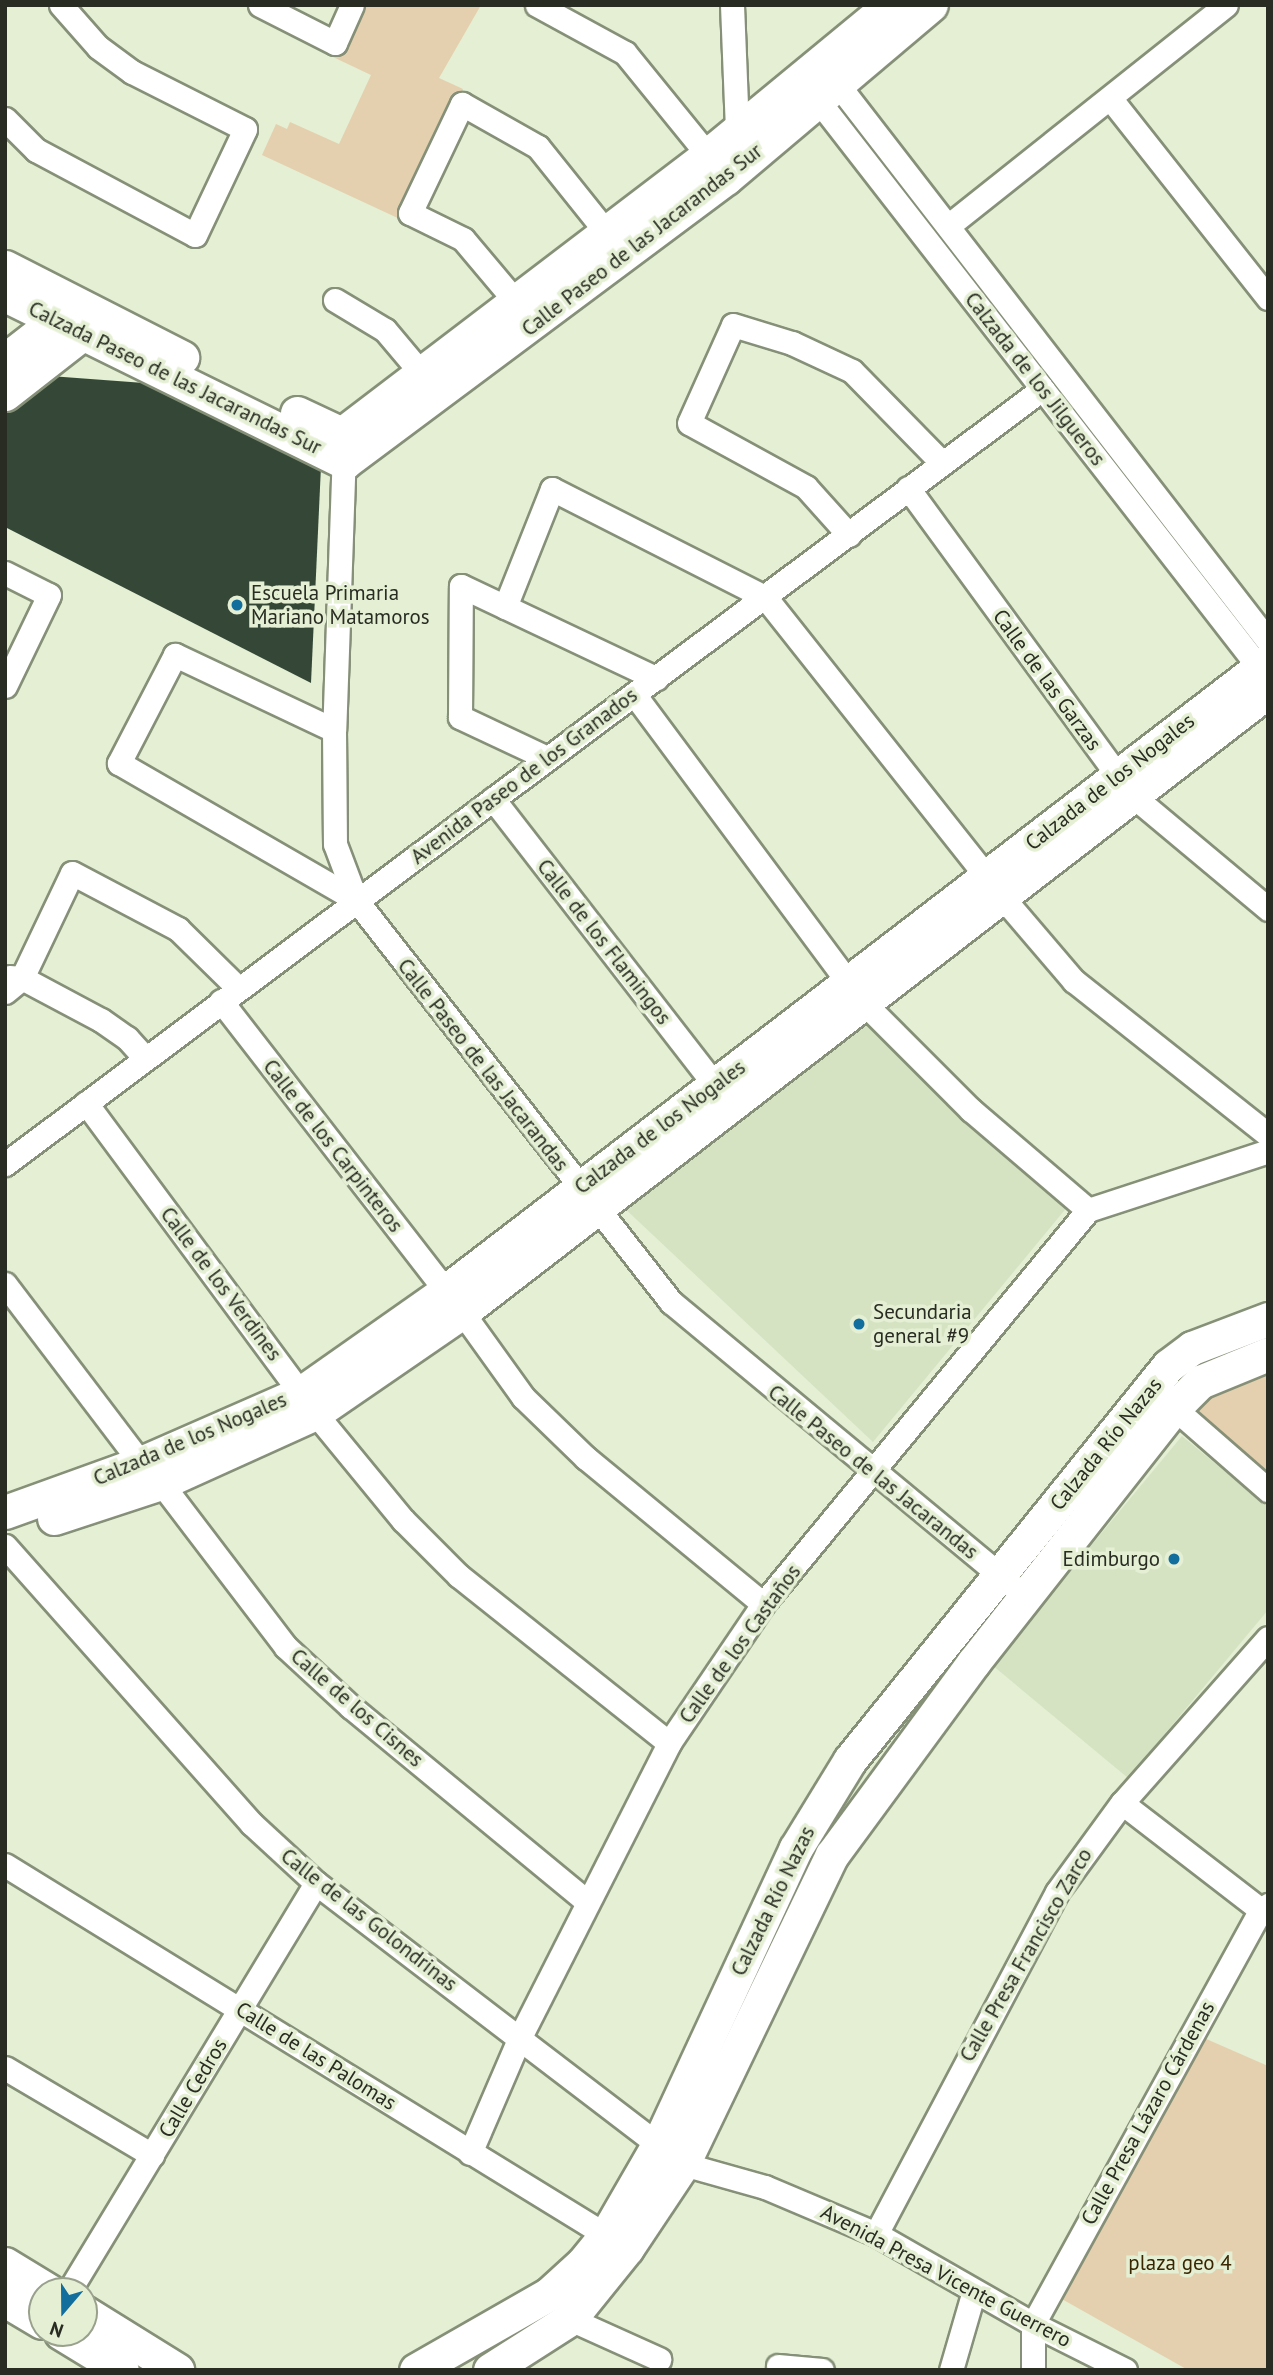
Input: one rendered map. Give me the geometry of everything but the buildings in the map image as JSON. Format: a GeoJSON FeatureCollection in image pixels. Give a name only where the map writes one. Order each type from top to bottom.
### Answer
{"type":"FeatureCollection","features":[{"type":"Feature","properties":{"kind":"street"},"geometry":{"type":"LineString","coordinates":[[5,119],[36,150],[195,235],[245,129],[132,72],[98,47],[61,5]]}},
{"type":"Feature","properties":{"kind":"street"},"geometry":{"type":"LineString","coordinates":[[260,5],[335,43],[352,5]]}},
{"type":"Feature","properties":{"kind":"street"},"geometry":{"type":"LineString","coordinates":[[537,5],[625,53],[708,155]]}},
{"type":"Feature","properties":{"kind":"street"},"geometry":{"type":"LineString","coordinates":[[732,5],[737,131]]}},
{"type":"Feature","properties":{"kind":"street","name":"Calle Paseo de las Jacarandas Sur"},"geometry":{"type":"LineString","coordinates":[[344,448],[616,244],[819,82],[890,5]]}},
{"type":"Feature","properties":{"kind":"street","name":"Calle Paseo de las Jacarandas Sur"},"geometry":{"type":"LineString","coordinates":[[344,448],[422,374],[516,302],[616,244],[708,155],[737,131],[819,82],[931,5]]}},
{"type":"Feature","properties":{"kind":"street"},"geometry":{"type":"LineString","coordinates":[[948,226],[1226,5]]}},
{"type":"Feature","properties":{"kind":"street","name":"Calzada de los Jilgueros"},"geometry":{"type":"LineString","coordinates":[[819,82],[948,226],[1266,668]]}},
{"type":"Feature","properties":{"kind":"street","name":"Calzada de los Jilgueros"},"geometry":{"type":"LineString","coordinates":[[819,82],[1042,389],[1266,668]]}},
{"type":"Feature","properties":{"kind":"street"},"geometry":{"type":"LineString","coordinates":[[1110,97],[1268,298]]}},
{"type":"Feature","properties":{"kind":"street"},"geometry":{"type":"LineString","coordinates":[[516,302],[463,239],[410,213],[462,104],[538,147],[616,244]]}},
{"type":"Feature","properties":{"kind":"street","name":"Calzada Paseo de las Jacarandas Sur"},"geometry":{"type":"LineString","coordinates":[[5,268],[81,319],[344,448]]}},
{"type":"Feature","properties":{"kind":"street","name":"Calzada Paseo de las Jacarandas Sur"},"geometry":{"type":"LineString","coordinates":[[5,295],[81,319]]}},
{"type":"Feature","properties":{"kind":"street"},"geometry":{"type":"LineString","coordinates":[[335,300],[386,330],[422,374]]}},
{"type":"Feature","properties":{"kind":"street"},"geometry":{"type":"LineString","coordinates":[[5,360],[81,319]]}},
{"type":"Feature","properties":{"kind":"street"},"geometry":{"type":"LineString","coordinates":[[5,394],[81,319]]}},
{"type":"Feature","properties":{"kind":"street"},"geometry":{"type":"LineString","coordinates":[[849,535],[806,487],[689,423],[733,326],[792,343],[852,371],[942,463]]}},
{"type":"Feature","properties":{"kind":"street","name":"Avenida Paseo de los Granados"},"geometry":{"type":"LineString","coordinates":[[5,1164],[1042,389]]}},
{"type":"Feature","properties":{"kind":"street","name":"Calle Paseo de las Jacarandas"},"geometry":{"type":"LineString","coordinates":[[344,448],[334,730],[335,844],[356,900],[586,1199],[671,1302],[1012,1585]]}},
{"type":"Feature","properties":{"kind":"street","name":"Calle de las Garzas"},"geometry":{"type":"LineString","coordinates":[[908,488],[1125,786],[1268,909]]}},
{"type":"Feature","properties":{"kind":"street"},"geometry":{"type":"LineString","coordinates":[[505,607],[552,489],[765,597],[995,887],[1074,981],[1268,1135]]}},
{"type":"Feature","properties":{"kind":"street"},"geometry":{"type":"LineString","coordinates":[[5,573],[49,595],[5,686]]}},
{"type":"Feature","properties":{"kind":"street"},"geometry":{"type":"LineString","coordinates":[[547,758],[460,717],[461,586],[656,678]]}},
{"type":"Feature","properties":{"kind":"street"},"geometry":{"type":"LineString","coordinates":[[334,730],[175,655],[119,764],[356,900]]}},
{"type":"Feature","properties":{"kind":"street","name":"Calzada de los Nogales"},"geometry":{"type":"LineString","coordinates":[[5,1534],[308,1403],[454,1302],[995,887],[1125,786],[1266,668]]}},
{"type":"Feature","properties":{"kind":"street"},"geometry":{"type":"LineString","coordinates":[[634,694],[856,992],[971,1110],[1088,1210],[1268,1151]]}},
{"type":"Feature","properties":{"kind":"street","name":"Calle de los Flamingos"},"geometry":{"type":"LineString","coordinates":[[493,799],[715,1085]]}},
{"type":"Feature","properties":{"kind":"street","name":"Calle de los Carpinteros"},"geometry":{"type":"LineString","coordinates":[[11,982],[72,873],[178,929],[229,994],[532,1406],[586,1458],[763,1604]]}},
{"type":"Feature","properties":{"kind":"street"},"geometry":{"type":"LineString","coordinates":[[11,982],[101,1020],[127,1038],[145,1058]]}},
{"type":"Feature","properties":{"kind":"street","name":"Calzada de los Nogales"},"geometry":{"type":"LineString","coordinates":[[586,1199],[715,1085],[856,992]]}},
{"type":"Feature","properties":{"kind":"street","name":"Calle de los Verdines"},"geometry":{"type":"LineString","coordinates":[[86,1103],[308,1403],[403,1520],[459,1576],[669,1743]]}},
{"type":"Feature","properties":{"kind":"street","name":"Calle de los Castaños"},"geometry":{"type":"LineString","coordinates":[[470,2153],[520,2037],[586,1901],[669,1743],[763,1604],[1088,1210]]}},
{"type":"Feature","properties":{"kind":"street","name":"Calle de los Cisnes"},"geometry":{"type":"LineString","coordinates":[[5,1284],[286,1647],[351,1707],[586,1901]]}},
{"type":"Feature","properties":{"kind":"street","name":"Calzada Río Nazas"},"geometry":{"type":"LineString","coordinates":[[490,2370],[570,2319],[671,2154],[832,1855],[1012,1585],[1168,1366],[1192,1348],[1268,1319]]}},
{"type":"Feature","properties":{"kind":"street","name":"Calzada Río Nazas"},"geometry":{"type":"LineString","coordinates":[[1012,1585],[1200,1382],[1268,1354]]}},
{"type":"Feature","properties":{"kind":"street"},"geometry":{"type":"LineString","coordinates":[[1174,1408],[1268,1490]]}},
{"type":"Feature","properties":{"kind":"street","name":"Calzada de los Nogales"},"geometry":{"type":"LineString","coordinates":[[5,1512],[151,1473]]}},
{"type":"Feature","properties":{"kind":"street","name":"Calle de las Golondrinas"},"geometry":{"type":"LineString","coordinates":[[5,1546],[252,1824],[316,1883],[671,2154]]}},
{"type":"Feature","properties":{"kind":"street","name":"Calle Presa Francisco Zarco"},"geometry":{"type":"LineString","coordinates":[[876,2234],[1057,1892],[1122,1803],[1268,1638]]}},
{"type":"Feature","properties":{"kind":"street"},"geometry":{"type":"LineString","coordinates":[[1122,1803],[1264,1908]]}},
{"type":"Feature","properties":{"kind":"street","name":"Calle de las Palomas"},"geometry":{"type":"LineString","coordinates":[[5,1865],[616,2241]]}},
{"type":"Feature","properties":{"kind":"street","name":"Calle Cedros"},"geometry":{"type":"LineString","coordinates":[[78,2277],[316,1883]]}},
{"type":"Feature","properties":{"kind":"street","name":"Calle Presa Lázaro Cárdenas"},"geometry":{"type":"LineString","coordinates":[[1033,2324],[1264,1908]]}},
{"type":"Feature","properties":{"kind":"street"},"geometry":{"type":"LineString","coordinates":[[5,2067],[152,2155]]}},
{"type":"Feature","properties":{"kind":"street","name":"Avenida Presa Vicente Guerrero"},"geometry":{"type":"LineString","coordinates":[[671,2154],[789,2196],[876,2234],[1033,2324],[1125,2370]]}},
{"type":"Feature","properties":{"kind":"street","name":"Calzada Río Nazas"},"geometry":{"type":"LineString","coordinates":[[416,2370],[448,2362],[549,2294],[616,2241]]}},
{"type":"Feature","properties":{"kind":"street"},"geometry":{"type":"LineString","coordinates":[[5,2264],[28,2278]]}},
{"type":"Feature","properties":{"kind":"street"},"geometry":{"type":"LineString","coordinates":[[951,2370],[974,2291]]}},
{"type":"Feature","properties":{"kind":"street"},"geometry":{"type":"LineString","coordinates":[[5,2300],[28,2314]]}},
{"type":"Feature","properties":{"kind":"street"},"geometry":{"type":"LineString","coordinates":[[570,2319],[659,2359]]}},
{"type":"Feature","properties":{"kind":"street"},"geometry":{"type":"LineString","coordinates":[[98,2321],[177,2370]]}},
{"type":"Feature","properties":{"kind":"street"},"geometry":{"type":"LineString","coordinates":[[1033,2324],[1034,2370]]}},
{"type":"Feature","properties":{"kind":"street"},"geometry":{"type":"LineString","coordinates":[[84,2347],[122,2370]]}},
{"type":"Feature","properties":{"kind":"street"},"geometry":{"type":"LineString","coordinates":[[778,2366],[822,2370]]}},
{"type":"Feature","properties":{"kind":"shaded area","name":"Secundaria general #9"},"geometry":{"type":"Polygon","coordinates":[[[864,1011],[1068,1206],[873,1442],[620,1204],[864,1011]]]}},
{"type":"Feature","properties":{"kind":"shaded area","name":"Edimburgo"},"geometry":{"type":"Polygon","coordinates":[[[1182,1436],[1268,1507],[1268,1610],[1128,1778],[992,1665],[1182,1436]]]}},
{"type":"Feature","properties":{"kind":"green space"},"geometry":{"type":"Polygon","coordinates":[[[358,5],[481,5],[439,78],[463,89],[402,220],[262,155],[276,124],[287,129],[290,122],[339,144],[371,75],[333,57],[358,5]]]}},
{"type":"Feature","properties":{"kind":"green space"},"geometry":{"type":"Polygon","coordinates":[[[1268,1362],[1268,1483],[1184,1409],[1268,1362]]]}},
{"type":"Feature","properties":{"kind":"green space","name":"plaza geo 4"},"geometry":{"type":"Polygon","coordinates":[[[1204,2038],[1268,2066],[1268,2370],[1188,2370],[1060,2298],[1204,2038]]]}},
{"type":"Feature","properties":{"kind":"place","name":"Escuela Primaria Mariano Matamoros"},"geometry":{"type":"Point","coordinates":[237,605]}},
{"type":"Feature","properties":{"kind":"place","name":"Secundaria general #9"},"geometry":{"type":"Point","coordinates":[859,1324]}},
{"type":"Feature","properties":{"kind":"place","name":"Edimburgo"},"geometry":{"type":"Point","coordinates":[1174,1559]}}]}
